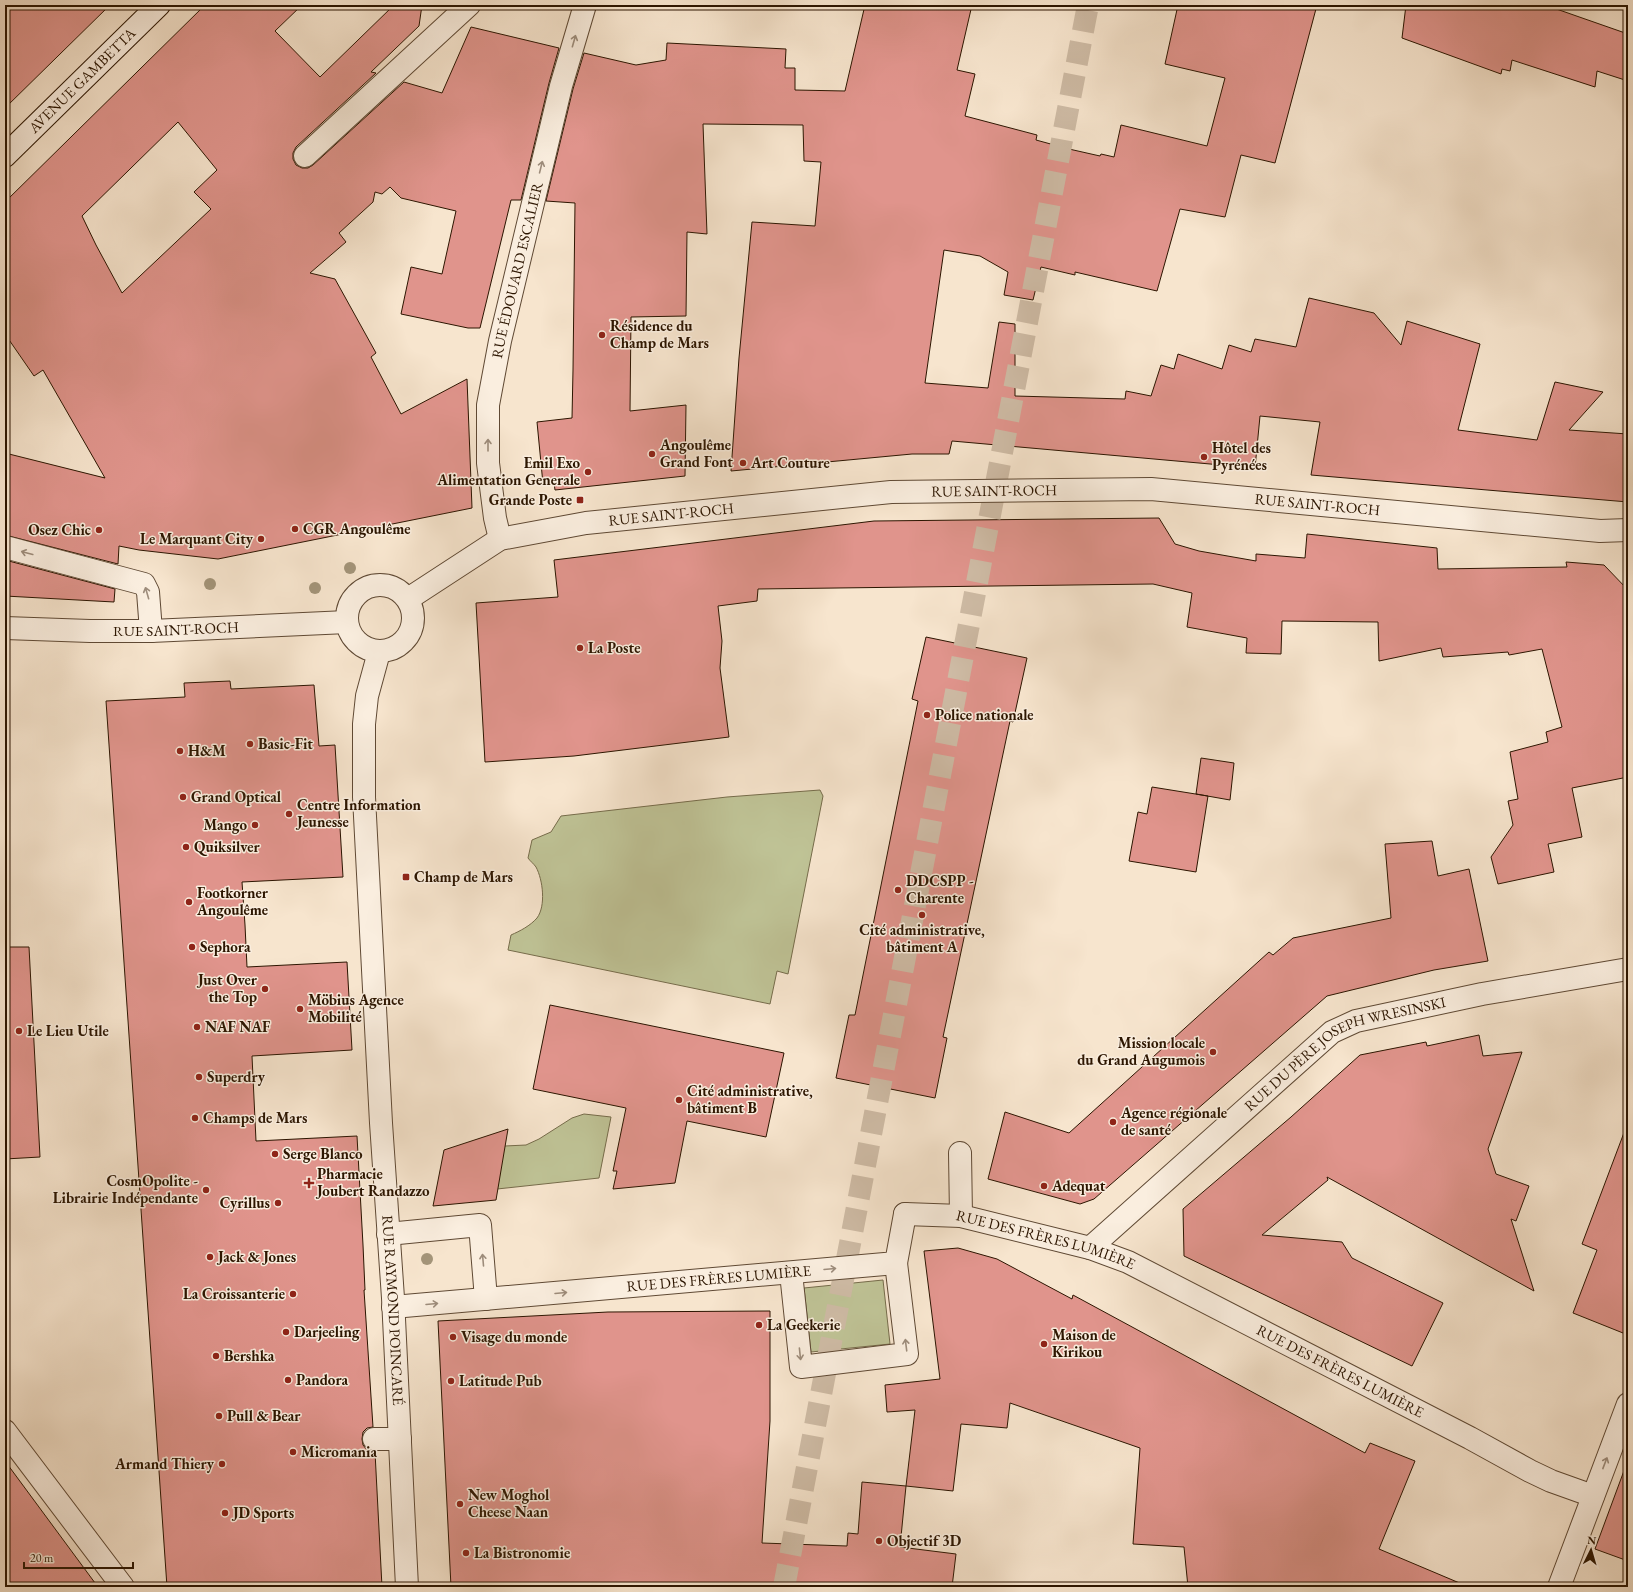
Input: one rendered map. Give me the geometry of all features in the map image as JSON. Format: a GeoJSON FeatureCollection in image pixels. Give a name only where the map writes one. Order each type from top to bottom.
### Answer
{"type":"FeatureCollection","features":[{"type":"Feature","properties":{"kind":"street","name":"AVENUE GAMBETTA"},"geometry":{"type":"LineString","coordinates":[[5,156],[159,5]]}},
{"type":"Feature","properties":{"kind":"street"},"geometry":{"type":"LineString","coordinates":[[305,156],[469,5]]}},
{"type":"Feature","properties":{"kind":"street","name":"RUE ÉDOUARD ESCALIER"},"geometry":{"type":"LineString","coordinates":[[500,539],[495,518],[488,463],[488,405],[500,340],[559,94],[585,5]]}},
{"type":"Feature","properties":{"kind":"street","name":"RUE SAINT-ROCH"},"geometry":{"type":"LineString","coordinates":[[408,599],[500,539],[586,523],[883,493],[1151,489],[1600,531],[1628,530]]}},
{"type":"Feature","properties":{"kind":"street","name":"RUE SAINT-ROCH"},"geometry":{"type":"LineString","coordinates":[[1600,531],[1628,546]]}},
{"type":"Feature","properties":{"kind":"street"},"geometry":{"type":"LineString","coordinates":[[5,547],[144,584],[148,592],[152,631]]}},
{"type":"Feature","properties":{"kind":"street"},"geometry":{"type":"LineString","coordinates":[[377,584],[388,585],[399,589],[408,599],[412,607],[414,618],[412,630],[406,639],[398,646],[379,652],[360,644],[349,631],[347,613],[350,602],[357,593],[366,587],[377,584]]}},
{"type":"Feature","properties":{"kind":"street","name":"RUE SAINT-ROCH"},"geometry":{"type":"LineString","coordinates":[[5,628],[90,631],[152,631],[347,622]]}},
{"type":"Feature","properties":{"kind":"street","name":"RUE RAYMOND POINCARÉ"},"geometry":{"type":"LineString","coordinates":[[379,652],[367,696],[364,724],[364,797],[393,1307],[407,1587]]}},
{"type":"Feature","properties":{"kind":"street","name":"RUE DU PÈRE JOSEPH WRESINSKI"},"geometry":{"type":"LineString","coordinates":[[1090,1248],[1332,1032],[1356,1021],[1474,995],[1628,969]]}},
{"type":"Feature","properties":{"kind":"street"},"geometry":{"type":"LineString","coordinates":[[960,1153],[961,1216]]}},
{"type":"Feature","properties":{"kind":"street","name":"RUE DES FRÈRES LUMIÈRE"},"geometry":{"type":"LineString","coordinates":[[393,1307],[896,1263],[905,1214],[961,1216],[1090,1248],[1128,1262],[1537,1474],[1551,1481],[1593,1496]]}},
{"type":"Feature","properties":{"kind":"street"},"geometry":{"type":"LineString","coordinates":[[388,1234],[480,1225],[486,1299]]}},
{"type":"Feature","properties":{"kind":"street"},"geometry":{"type":"LineString","coordinates":[[791,1273],[801,1367],[907,1354],[896,1263]]}},
{"type":"Feature","properties":{"kind":"street"},"geometry":{"type":"LineString","coordinates":[[1559,1587],[1628,1404]]}},
{"type":"Feature","properties":{"kind":"street"},"geometry":{"type":"LineString","coordinates":[[5,1431],[123,1587]]}},
{"type":"Feature","properties":{"kind":"street"},"geometry":{"type":"LineString","coordinates":[[374,1439],[400,1439]]}},
{"type":"Feature","properties":{"kind":"green space"},"geometry":{"type":"Polygon","coordinates":[[[820,790],[823,796],[788,974],[777,971],[770,1004],[508,950],[511,935],[525,928],[534,921],[540,913],[542,907],[542,886],[538,872],[536,867],[528,858],[532,840],[551,832],[561,816],[727,797],[820,790]]]}},
{"type":"Feature","properties":{"kind":"green space"},"geometry":{"type":"Polygon","coordinates":[[[584,1114],[611,1117],[599,1178],[451,1194],[505,1146],[526,1145],[539,1139],[572,1118],[584,1114]]]}},
{"type":"Feature","properties":{"kind":"green space"},"geometry":{"type":"Polygon","coordinates":[[[883,1280],[890,1344],[811,1352],[804,1288],[883,1280]]]}},
{"type":"Feature","properties":{"kind":"building"},"geometry":{"type":"Polygon","coordinates":[[[5,5],[110,5],[5,108],[5,5]]]}},
{"type":"Feature","properties":{"kind":"building"},"geometry":{"type":"Polygon","coordinates":[[[205,5],[302,5],[275,31],[320,77],[394,5],[422,5],[419,26],[371,72],[376,73],[296,147],[293,153],[293,159],[296,165],[302,168],[308,168],[313,165],[404,82],[442,93],[471,27],[559,48],[549,83],[521,200],[511,200],[480,328],[468,328],[401,314],[411,267],[442,274],[456,211],[401,198],[390,187],[382,194],[375,192],[373,202],[339,233],[346,242],[310,273],[335,279],[376,353],[371,357],[401,414],[467,379],[472,508],[218,559],[139,550],[119,546],[118,564],[5,535],[5,453],[105,478],[43,370],[34,376],[5,334],[5,202],[205,5]],[[178,122],[82,216],[122,293],[211,209],[194,192],[217,170],[178,122]]]}},
{"type":"Feature","properties":{"kind":"building"},"geometry":{"type":"Polygon","coordinates":[[[865,5],[972,5],[957,70],[975,74],[965,116],[1037,135],[1036,140],[1100,156],[1101,154],[1114,157],[1121,125],[1207,146],[1225,78],[1165,64],[1178,5],[1317,5],[1275,163],[1241,155],[1225,217],[1180,209],[1157,291],[1075,272],[1075,275],[1041,267],[1033,300],[1004,295],[1008,272],[980,256],[944,250],[925,383],[988,388],[999,322],[1015,324],[1015,396],[1125,399],[1126,391],[1151,396],[1161,365],[1174,369],[1178,354],[1222,369],[1229,345],[1251,352],[1255,339],[1296,347],[1309,298],[1374,313],[1401,345],[1407,321],[1480,344],[1458,430],[1537,440],[1555,382],[1603,392],[1569,430],[1628,434],[1628,502],[1311,475],[1320,422],[1260,416],[1255,468],[952,441],[949,454],[912,454],[731,471],[739,358],[752,222],[815,226],[821,162],[804,161],[803,125],[703,124],[707,234],[687,232],[686,316],[631,317],[630,411],[686,405],[685,476],[555,490],[554,483],[543,484],[537,422],[572,418],[575,203],[546,201],[573,89],[584,53],[636,65],[666,60],[667,43],[786,49],[785,68],[795,68],[795,90],[845,91],[865,5]]]}},
{"type":"Feature","properties":{"kind":"building"},"geometry":{"type":"Polygon","coordinates":[[[1406,5],[1545,5],[1628,34],[1628,81],[1597,71],[1595,87],[1512,60],[1510,71],[1502,69],[1501,74],[1402,38],[1406,5]]]}},
{"type":"Feature","properties":{"kind":"building"},"geometry":{"type":"Polygon","coordinates":[[[1159,518],[1175,544],[1199,551],[1256,561],[1256,554],[1305,558],[1307,534],[1437,548],[1438,569],[1567,567],[1566,562],[1604,565],[1628,590],[1628,777],[1572,788],[1582,837],[1548,844],[1554,872],[1498,884],[1491,857],[1513,825],[1508,801],[1518,799],[1510,752],[1548,742],[1546,732],[1562,727],[1542,649],[1509,655],[1508,652],[1443,657],[1441,648],[1379,661],[1378,622],[1282,621],[1281,654],[1246,653],[1247,638],[1187,627],[1192,593],[1153,584],[758,589],[757,601],[718,606],[722,641],[720,668],[729,737],[574,756],[485,762],[476,603],[558,597],[554,560],[874,521],[1159,518]]]}},
{"type":"Feature","properties":{"kind":"building"},"geometry":{"type":"Polygon","coordinates":[[[5,560],[115,589],[114,602],[5,596],[5,560]]]}},
{"type":"Feature","properties":{"kind":"building","name":"Cité administrative, bâtiment A"},"geometry":{"type":"Polygon","coordinates":[[[926,637],[1027,658],[1013,722],[1010,721],[943,1037],[947,1038],[935,1098],[836,1078],[849,1015],[855,1015],[918,701],[912,699],[926,637]]]}},
{"type":"Feature","properties":{"kind":"building","name":"Champs de Mars"},"geometry":{"type":"Polygon","coordinates":[[[230,681],[231,689],[314,685],[319,746],[335,745],[343,877],[242,882],[247,967],[347,962],[352,1050],[252,1056],[256,1141],[357,1136],[364,1290],[373,1427],[367,1428],[363,1432],[362,1439],[363,1445],[367,1450],[375,1452],[382,1587],[167,1587],[106,701],[185,697],[184,683],[230,681]]]}},
{"type":"Feature","properties":{"kind":"building"},"geometry":{"type":"Polygon","coordinates":[[[1201,758],[1234,763],[1230,800],[1196,794],[1201,758]]]}},
{"type":"Feature","properties":{"kind":"building"},"geometry":{"type":"Polygon","coordinates":[[[1152,787],[1208,796],[1196,872],[1129,861],[1138,812],[1147,814],[1152,787]]]}},
{"type":"Feature","properties":{"kind":"building"},"geometry":{"type":"Polygon","coordinates":[[[1432,841],[1438,876],[1469,869],[1488,961],[1434,970],[1327,996],[1094,1199],[1080,1204],[988,1179],[1005,1112],[1069,1133],[1269,952],[1273,955],[1293,938],[1391,918],[1385,844],[1432,841]]]}},
{"type":"Feature","properties":{"kind":"building","name":"Le Lieu Utile"},"geometry":{"type":"Polygon","coordinates":[[[5,947],[29,947],[40,1157],[5,1159],[5,947]]]}},
{"type":"Feature","properties":{"kind":"building","name":"Cité administrative, bâtiment B"},"geometry":{"type":"Polygon","coordinates":[[[550,1005],[784,1053],[766,1137],[687,1121],[675,1183],[613,1189],[617,1171],[613,1171],[626,1108],[533,1089],[550,1005]]]}},
{"type":"Feature","properties":{"kind":"building"},"geometry":{"type":"Polygon","coordinates":[[[1479,1035],[1483,1056],[1522,1052],[1488,1149],[1496,1174],[1529,1186],[1516,1221],[1511,1219],[1534,1291],[1327,1177],[1328,1180],[1262,1235],[1342,1242],[1352,1258],[1443,1303],[1412,1366],[1184,1256],[1183,1209],[1291,1117],[1360,1055],[1426,1042],[1427,1046],[1479,1035]]]}},
{"type":"Feature","properties":{"kind":"building"},"geometry":{"type":"Polygon","coordinates":[[[508,1129],[496,1200],[433,1206],[444,1150],[508,1129]]]}},
{"type":"Feature","properties":{"kind":"building"},"geometry":{"type":"Polygon","coordinates":[[[1625,1130],[1628,1131],[1628,1335],[1573,1313],[1597,1250],[1582,1244],[1625,1130]]]}},
{"type":"Feature","properties":{"kind":"building"},"geometry":{"type":"Polygon","coordinates":[[[958,1248],[997,1259],[1072,1299],[1073,1295],[1365,1453],[1370,1443],[1415,1461],[1379,1549],[1469,1587],[1188,1587],[1184,1547],[1133,1544],[1140,1448],[1010,1403],[1007,1428],[961,1424],[953,1491],[906,1486],[915,1410],[887,1412],[885,1385],[940,1379],[924,1251],[958,1248]]]}},
{"type":"Feature","properties":{"kind":"building"},"geometry":{"type":"Polygon","coordinates":[[[770,1311],[770,1421],[762,1543],[847,1546],[848,1533],[858,1534],[862,1482],[906,1486],[900,1547],[956,1554],[952,1587],[451,1587],[438,1321],[608,1312],[770,1311]]]}},
{"type":"Feature","properties":{"kind":"building"},"geometry":{"type":"Polygon","coordinates":[[[5,1461],[98,1587],[5,1587],[5,1461]]]}},
{"type":"Feature","properties":{"kind":"building"},"geometry":{"type":"Polygon","coordinates":[[[1625,1468],[1628,1468],[1628,1561],[1595,1549],[1625,1468]]]}},
{"type":"Feature","properties":{"kind":"tunnel"},"geometry":{"type":"LineString","coordinates":[[784,1587],[1088,5]]}},
{"type":"Feature","properties":{"kind":"place","name":"Résidence du Champ de Mars"},"geometry":{"type":"Point","coordinates":[602,335]}},
{"type":"Feature","properties":{"kind":"place","name":"Angoulême Grand Font"},"geometry":{"type":"Point","coordinates":[652,454]}},
{"type":"Feature","properties":{"kind":"place","name":"Hôtel des Pyrénées"},"geometry":{"type":"Point","coordinates":[1204,457]}},
{"type":"Feature","properties":{"kind":"place","name":"Art Couture"},"geometry":{"type":"Point","coordinates":[743,463]}},
{"type":"Feature","properties":{"kind":"place","name":"Emil Exo Alimentation Generale"},"geometry":{"type":"Point","coordinates":[588,472]}},
{"type":"Feature","properties":{"kind":"place","name":"Grande Poste"},"geometry":{"type":"Point","coordinates":[580,500]}},
{"type":"Feature","properties":{"kind":"place","name":"CGR Angoulême"},"geometry":{"type":"Point","coordinates":[295,529]}},
{"type":"Feature","properties":{"kind":"place","name":"Osez Chic"},"geometry":{"type":"Point","coordinates":[99,530]}},
{"type":"Feature","properties":{"kind":"place","name":"Le Marquant City"},"geometry":{"type":"Point","coordinates":[261,539]}},
{"type":"Feature","properties":{"kind":"place","name":"La Poste"},"geometry":{"type":"Point","coordinates":[580,648]}},
{"type":"Feature","properties":{"kind":"place","name":"Police nationale"},"geometry":{"type":"Point","coordinates":[927,715]}},
{"type":"Feature","properties":{"kind":"place","name":"Basic-Fit"},"geometry":{"type":"Point","coordinates":[250,744]}},
{"type":"Feature","properties":{"kind":"place","name":"H&M"},"geometry":{"type":"Point","coordinates":[180,751]}},
{"type":"Feature","properties":{"kind":"place","name":"Grand Optical"},"geometry":{"type":"Point","coordinates":[183,797]}},
{"type":"Feature","properties":{"kind":"place","name":"Centre Information Jeunesse"},"geometry":{"type":"Point","coordinates":[289,814]}},
{"type":"Feature","properties":{"kind":"place","name":"Mango"},"geometry":{"type":"Point","coordinates":[255,825]}},
{"type":"Feature","properties":{"kind":"place","name":"Quiksilver"},"geometry":{"type":"Point","coordinates":[186,847]}},
{"type":"Feature","properties":{"kind":"place","name":"Champ de Mars"},"geometry":{"type":"Point","coordinates":[406,877]}},
{"type":"Feature","properties":{"kind":"place","name":"DDCSPP - Charente"},"geometry":{"type":"Point","coordinates":[898,890]}},
{"type":"Feature","properties":{"kind":"place","name":"Footkorner Angoulême"},"geometry":{"type":"Point","coordinates":[189,902]}},
{"type":"Feature","properties":{"kind":"place","name":"Cité administrative, bâtiment A"},"geometry":{"type":"Point","coordinates":[922,915]}},
{"type":"Feature","properties":{"kind":"place","name":"Sephora"},"geometry":{"type":"Point","coordinates":[192,947]}},
{"type":"Feature","properties":{"kind":"place","name":"Just Over the Top"},"geometry":{"type":"Point","coordinates":[265,989]}},
{"type":"Feature","properties":{"kind":"place","name":"Möbius Agence Mobilité"},"geometry":{"type":"Point","coordinates":[300,1009]}},
{"type":"Feature","properties":{"kind":"place","name":"NAF NAF"},"geometry":{"type":"Point","coordinates":[197,1027]}},
{"type":"Feature","properties":{"kind":"place","name":"Le Lieu Utile"},"geometry":{"type":"Point","coordinates":[19,1031]}},
{"type":"Feature","properties":{"kind":"place","name":"Mission locale du Grand Augumois"},"geometry":{"type":"Point","coordinates":[1213,1052]}},
{"type":"Feature","properties":{"kind":"place","name":"Superdry"},"geometry":{"type":"Point","coordinates":[199,1077]}},
{"type":"Feature","properties":{"kind":"place","name":"Cité administrative, bâtiment B"},"geometry":{"type":"Point","coordinates":[679,1100]}},
{"type":"Feature","properties":{"kind":"place","name":"Champs de Mars"},"geometry":{"type":"Point","coordinates":[195,1118]}},
{"type":"Feature","properties":{"kind":"place","name":"Agence régionale de santé"},"geometry":{"type":"Point","coordinates":[1113,1122]}},
{"type":"Feature","properties":{"kind":"place","name":"Serge Blanco"},"geometry":{"type":"Point","coordinates":[275,1154]}},
{"type":"Feature","properties":{"kind":"place","name":"Pharmacie Joubert Randazzo"},"geometry":{"type":"Point","coordinates":[309,1183]}},
{"type":"Feature","properties":{"kind":"place","name":"Adequat"},"geometry":{"type":"Point","coordinates":[1044,1186]}},
{"type":"Feature","properties":{"kind":"place","name":"CosmOpolite - Librairie Indépendante"},"geometry":{"type":"Point","coordinates":[206,1190]}},
{"type":"Feature","properties":{"kind":"place","name":"Cyrillus"},"geometry":{"type":"Point","coordinates":[278,1203]}},
{"type":"Feature","properties":{"kind":"place","name":"Jack & Jones"},"geometry":{"type":"Point","coordinates":[210,1257]}},
{"type":"Feature","properties":{"kind":"place","name":"La Croissanterie"},"geometry":{"type":"Point","coordinates":[293,1294]}},
{"type":"Feature","properties":{"kind":"place","name":"La Geekerie"},"geometry":{"type":"Point","coordinates":[759,1325]}},
{"type":"Feature","properties":{"kind":"place","name":"Darjeeling"},"geometry":{"type":"Point","coordinates":[286,1332]}},
{"type":"Feature","properties":{"kind":"place","name":"Visage du monde"},"geometry":{"type":"Point","coordinates":[453,1337]}},
{"type":"Feature","properties":{"kind":"place","name":"Maison de Kirikou"},"geometry":{"type":"Point","coordinates":[1044,1344]}},
{"type":"Feature","properties":{"kind":"place","name":"Bershka"},"geometry":{"type":"Point","coordinates":[216,1356]}},
{"type":"Feature","properties":{"kind":"place","name":"Pandora"},"geometry":{"type":"Point","coordinates":[288,1380]}},
{"type":"Feature","properties":{"kind":"place","name":"Latitude Pub"},"geometry":{"type":"Point","coordinates":[451,1381]}},
{"type":"Feature","properties":{"kind":"place","name":"Pull & Bear"},"geometry":{"type":"Point","coordinates":[219,1416]}},
{"type":"Feature","properties":{"kind":"place","name":"Micromania"},"geometry":{"type":"Point","coordinates":[293,1452]}},
{"type":"Feature","properties":{"kind":"place","name":"Armand Thiery"},"geometry":{"type":"Point","coordinates":[222,1464]}},
{"type":"Feature","properties":{"kind":"place","name":"New Moghol Cheese Naan"},"geometry":{"type":"Point","coordinates":[460,1504]}},
{"type":"Feature","properties":{"kind":"place","name":"JD Sports"},"geometry":{"type":"Point","coordinates":[225,1513]}},
{"type":"Feature","properties":{"kind":"place","name":"Objectif 3D"},"geometry":{"type":"Point","coordinates":[879,1541]}},
{"type":"Feature","properties":{"kind":"place","name":"La Bistronomie"},"geometry":{"type":"Point","coordinates":[466,1553]}}]}
